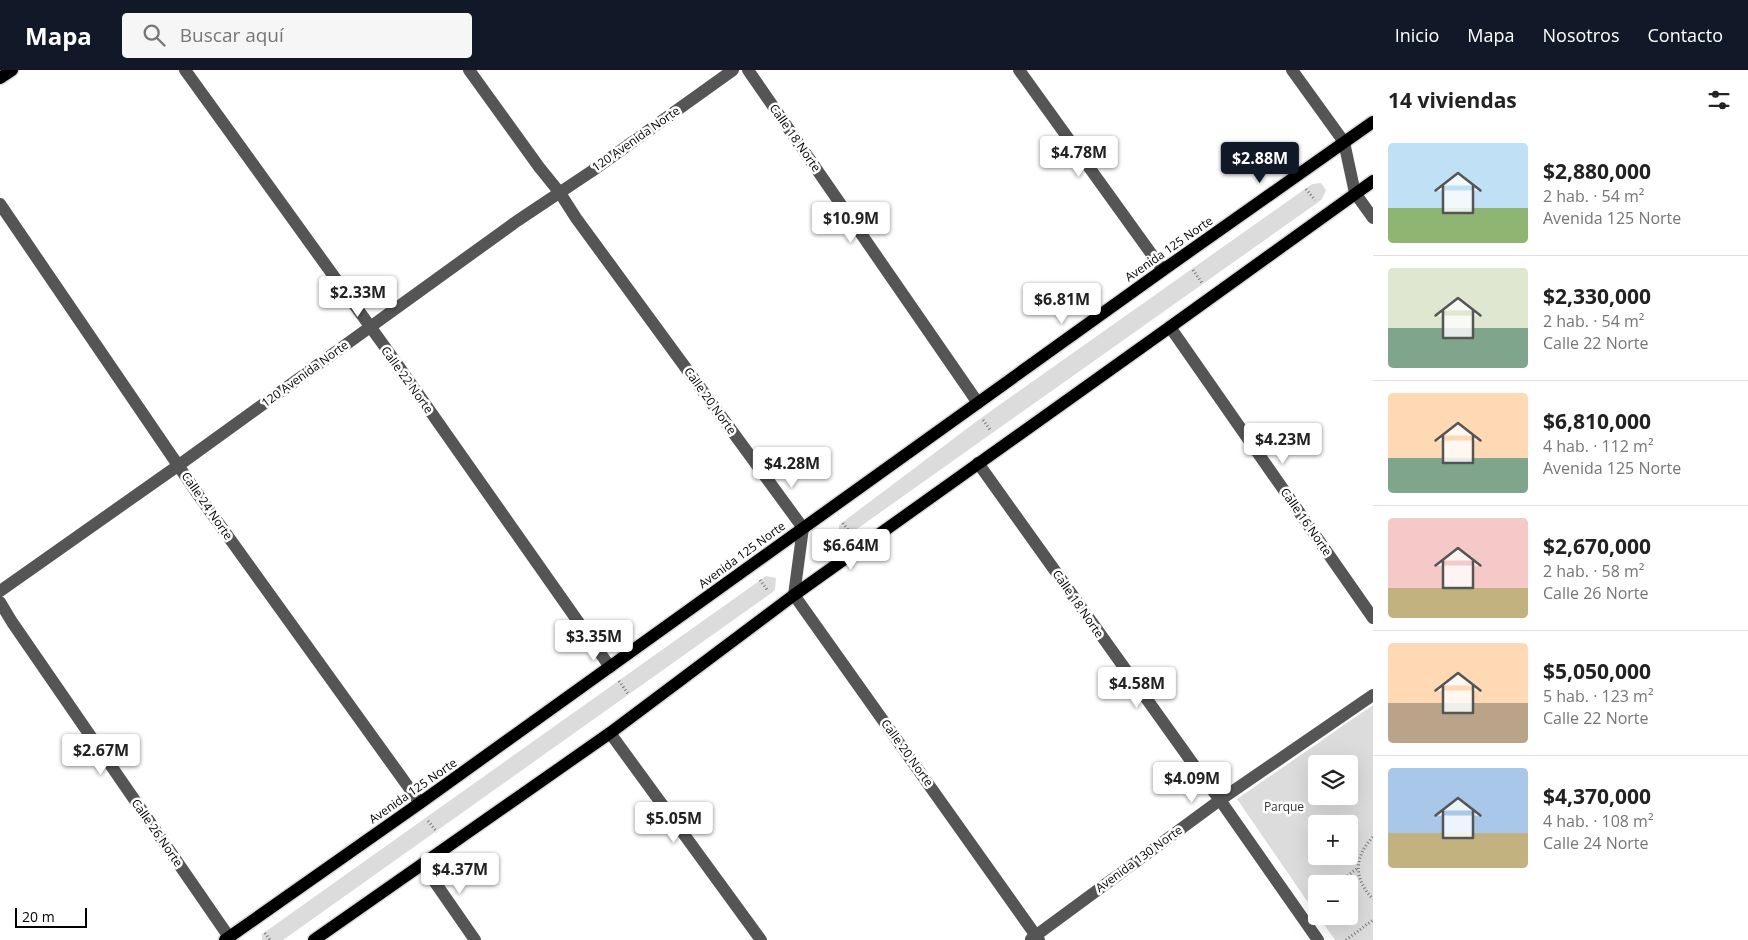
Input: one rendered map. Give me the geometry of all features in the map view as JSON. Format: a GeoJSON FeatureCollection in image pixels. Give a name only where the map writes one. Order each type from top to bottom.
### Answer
{"type":"FeatureCollection","features":[{"type":"Feature","properties":{"kind":"main road"},"geometry":{"type":"LineString","coordinates":[[0,78],[12,70]]}},
{"type":"Feature","properties":{"kind":"main road","name":"Avenida 125 Norte"},"geometry":{"type":"LineString","coordinates":[[228,939],[1163,270],[1373,122]]}},
{"type":"Feature","properties":{"kind":"main road"},"geometry":{"type":"LineString","coordinates":[[314,940],[610,732],[794,595],[1170,328],[1373,181]]}},
{"type":"Feature","properties":{"kind":"street","name":"Calle 22 Norte"},"geometry":{"type":"LineString","coordinates":[[185,70],[610,667]]}},
{"type":"Feature","properties":{"kind":"street","name":"Calle 20 Norte"},"geometry":{"type":"LineString","coordinates":[[469,70],[803,528]]}},
{"type":"Feature","properties":{"kind":"street","name":"120 Avenida Norte"},"geometry":{"type":"LineString","coordinates":[[0,591],[179,465],[517,221],[560,193],[733,70]]}},
{"type":"Feature","properties":{"kind":"street","name":"Calle 18 Norte"},"geometry":{"type":"LineString","coordinates":[[748,70],[978,403]]}},
{"type":"Feature","properties":{"kind":"street"},"geometry":{"type":"LineString","coordinates":[[1019,70],[1163,270]]}},
{"type":"Feature","properties":{"kind":"street"},"geometry":{"type":"LineString","coordinates":[[1292,70],[1344,142],[1355,193],[1373,218]]}},
{"type":"Feature","properties":{"kind":"street","name":"Calle 24 Norte"},"geometry":{"type":"LineString","coordinates":[[0,204],[205,504],[420,803]]}},
{"type":"Feature","properties":{"kind":"street","name":"Calle 16 Norte"},"geometry":{"type":"LineString","coordinates":[[1170,328],[1373,618]]}},
{"type":"Feature","properties":{"kind":"street","name":"Calle 18 Norte"},"geometry":{"type":"LineString","coordinates":[[978,463],[1318,940]]}},
{"type":"Feature","properties":{"kind":"street"},"geometry":{"type":"LineString","coordinates":[[794,595],[803,528]]}},
{"type":"Feature","properties":{"kind":"street","name":"Calle 20 Norte"},"geometry":{"type":"LineString","coordinates":[[794,595],[1035,939]]}},
{"type":"Feature","properties":{"kind":"street","name":"Calle 26 Norte"},"geometry":{"type":"LineString","coordinates":[[0,602],[228,939]]}},
{"type":"Feature","properties":{"kind":"street","name":"Avenida 130 Norte"},"geometry":{"type":"LineString","coordinates":[[1035,939],[1220,800],[1373,695]]}},
{"type":"Feature","properties":{"kind":"street"},"geometry":{"type":"LineString","coordinates":[[610,732],[761,940]]}},
{"type":"Feature","properties":{"kind":"street"},"geometry":{"type":"LineString","coordinates":[[423,865],[475,940]]}},
{"type":"Feature","properties":{"kind":"path"},"geometry":{"type":"LineString","coordinates":[[1306,189],[1317,203]]}},
{"type":"Feature","properties":{"kind":"path"},"geometry":{"type":"LineString","coordinates":[[1192,270],[1202,284]]}},
{"type":"Feature","properties":{"kind":"path"},"geometry":{"type":"LineString","coordinates":[[981,418],[992,432]]}},
{"type":"Feature","properties":{"kind":"path"},"geometry":{"type":"LineString","coordinates":[[842,522],[850,533]]}},
{"type":"Feature","properties":{"kind":"path"},"geometry":{"type":"LineString","coordinates":[[760,580],[770,594]]}},
{"type":"Feature","properties":{"kind":"path"},"geometry":{"type":"LineString","coordinates":[[619,680],[629,695]]}},
{"type":"Feature","properties":{"kind":"path"},"geometry":{"type":"LineString","coordinates":[[426,818],[436,832]]}},
{"type":"Feature","properties":{"kind":"path"},"geometry":{"type":"LineString","coordinates":[[1373,837],[1362,852],[1358,868],[1361,883],[1373,900]]}},
{"type":"Feature","properties":{"kind":"path"},"geometry":{"type":"LineString","coordinates":[[1348,875],[1358,868]]}},
{"type":"Feature","properties":{"kind":"path"},"geometry":{"type":"LineString","coordinates":[[1346,940],[1373,920]]}},
{"type":"Feature","properties":{"kind":"path"},"geometry":{"type":"LineString","coordinates":[[265,932],[270,940]]}},
{"type":"Feature","properties":{"kind":"green space"},"geometry":{"type":"Polygon","coordinates":[[[1321,183],[1326,190],[1322,199],[1317,203],[847,536],[839,533],[839,525],[981,418],[1312,184],[1321,183]]]}},
{"type":"Feature","properties":{"kind":"green space"},"geometry":{"type":"Polygon","coordinates":[[[766,576],[776,578],[775,590],[770,594],[283,940],[262,940],[262,934],[766,576]]]}},
{"type":"Feature","properties":{"kind":"green space","name":"Parque"},"geometry":{"type":"Polygon","coordinates":[[[1373,705],[1373,940],[1335,940],[1324,925],[1358,925],[1358,875],[1308,875],[1308,902],[1237,799],[1373,705]]]}}]}
